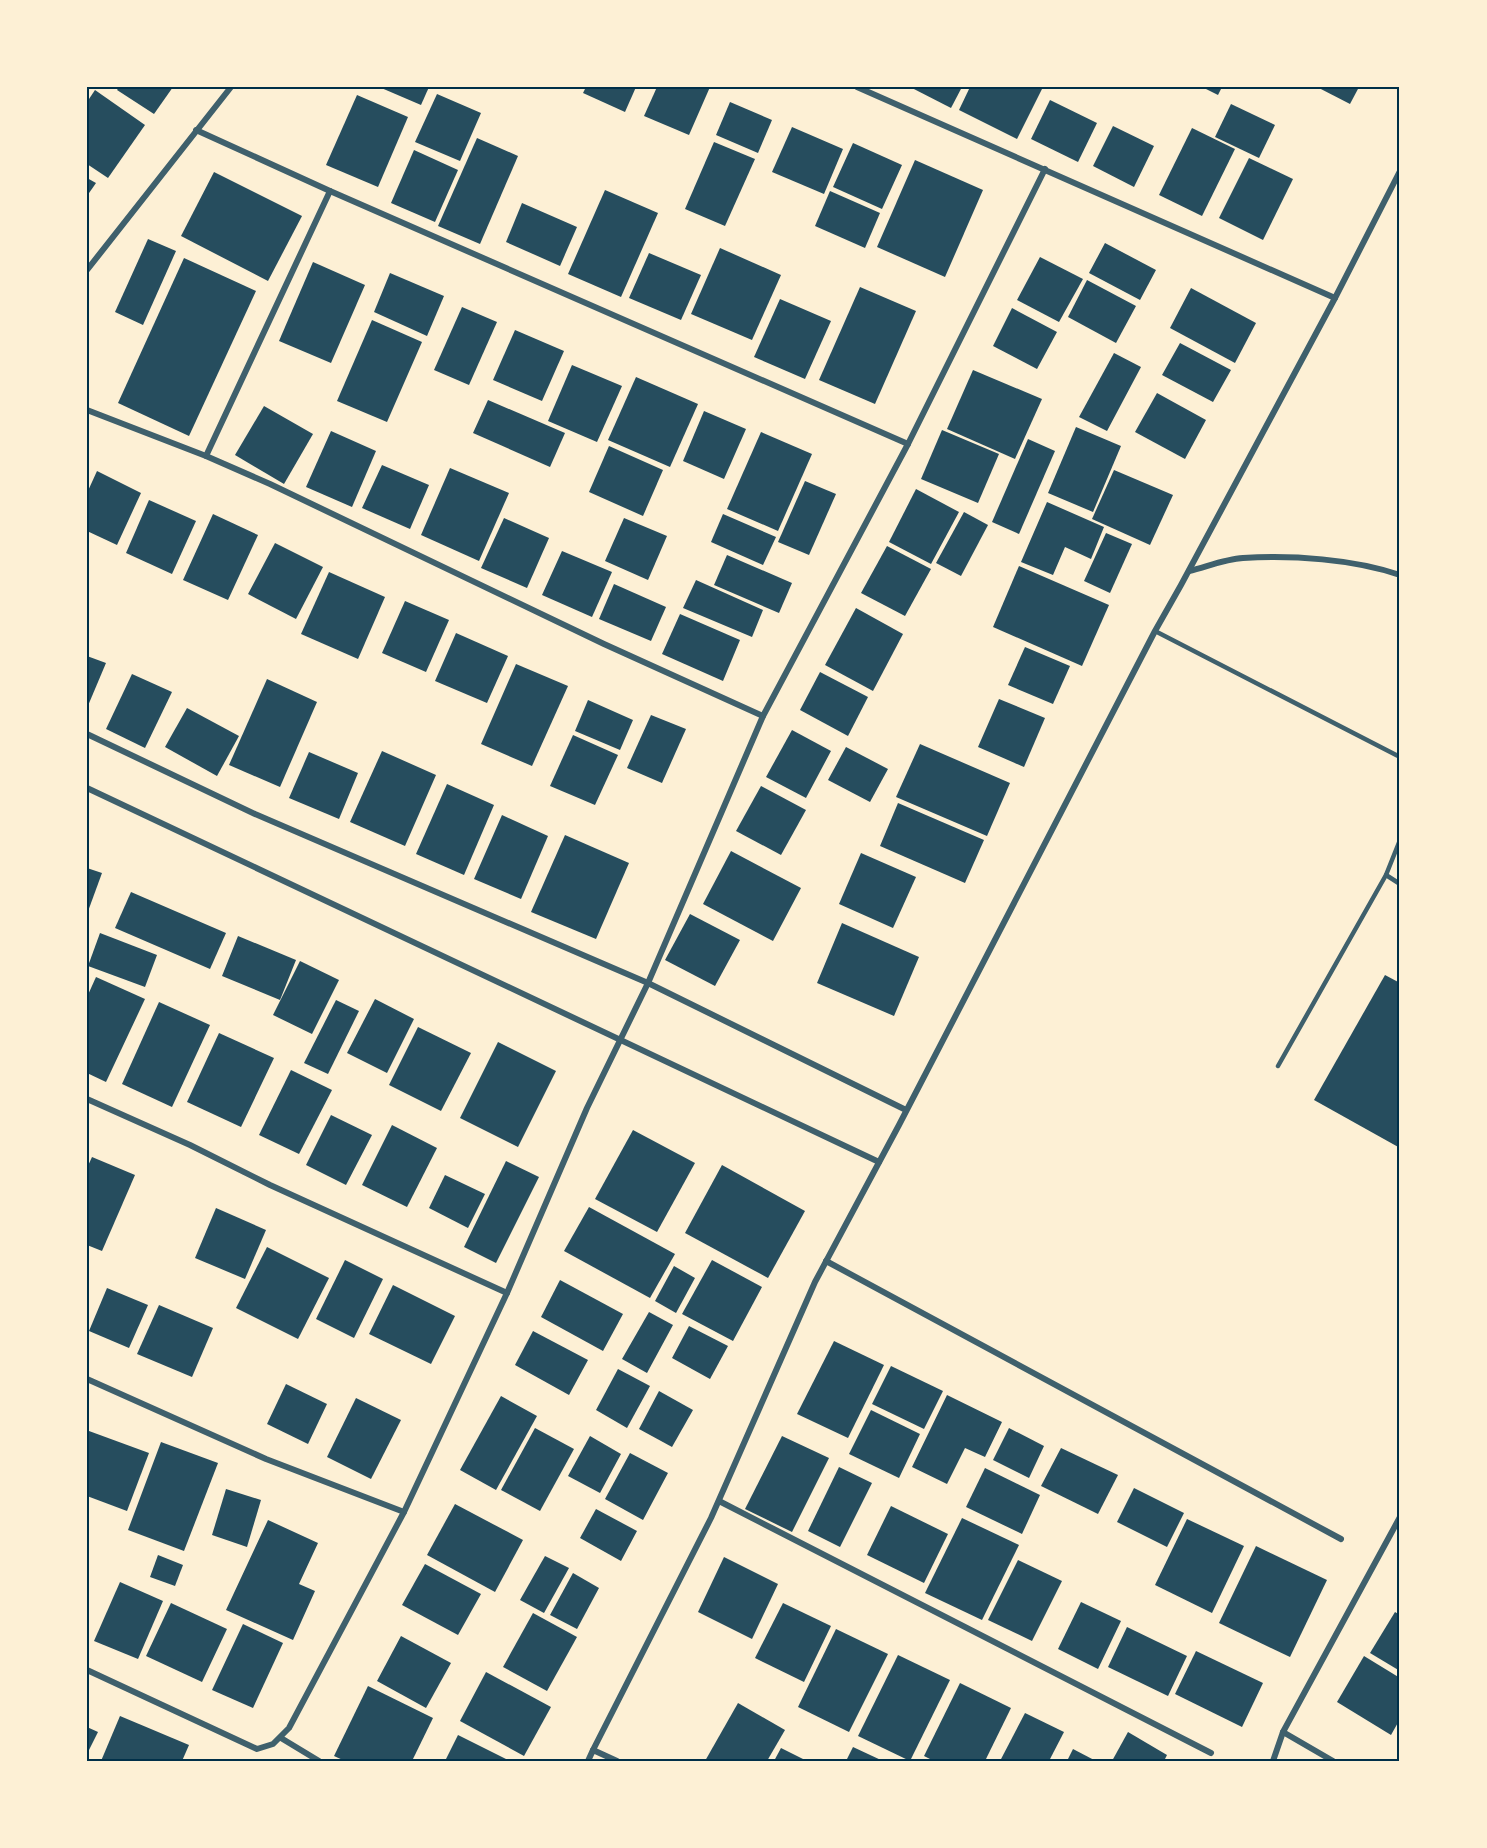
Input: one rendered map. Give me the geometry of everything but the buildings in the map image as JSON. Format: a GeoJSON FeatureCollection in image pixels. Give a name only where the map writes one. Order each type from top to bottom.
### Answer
{"type":"FeatureCollection","features":[{"type":"Feature","properties":{"kind":"street"},"geometry":{"type":"LineString","coordinates":[[87,270],[231,87]]}},
{"type":"Feature","properties":{"kind":"street"},"geometry":{"type":"LineString","coordinates":[[856,87],[1335,298]]}},
{"type":"Feature","properties":{"kind":"street"},"geometry":{"type":"LineString","coordinates":[[196,130],[908,444]]}},
{"type":"Feature","properties":{"kind":"street"},"geometry":{"type":"LineString","coordinates":[[87,1670],[257,1749],[266,1747],[281,1738],[289,1728],[404,1512],[507,1293],[587,1108],[648,983],[763,716],[908,444],[1045,169]]}},
{"type":"Feature","properties":{"kind":"street"},"geometry":{"type":"LineString","coordinates":[[588,1761],[719,1501],[815,1282],[1155,631],[1335,298],[1400,171]]}},
{"type":"Feature","properties":{"kind":"street"},"geometry":{"type":"LineString","coordinates":[[206,456],[330,191]]}},
{"type":"Feature","properties":{"kind":"street"},"geometry":{"type":"LineString","coordinates":[[87,410],[206,456],[270,484],[604,644],[763,716]]}},
{"type":"Feature","properties":{"kind":"street"},"geometry":{"type":"LineString","coordinates":[[1188,571],[1241,558],[1313,559],[1383,569],[1400,575]]}},
{"type":"Feature","properties":{"kind":"street"},"geometry":{"type":"LineString","coordinates":[[87,734],[255,814],[648,983],[906,1110]]}},
{"type":"Feature","properties":{"kind":"street"},"geometry":{"type":"LineString","coordinates":[[87,788],[879,1162]]}},
{"type":"Feature","properties":{"kind":"street"},"geometry":{"type":"LineString","coordinates":[[87,1099],[507,1293]]}},
{"type":"Feature","properties":{"kind":"street"},"geometry":{"type":"LineString","coordinates":[[826,1262],[1341,1539]]}},
{"type":"Feature","properties":{"kind":"street"},"geometry":{"type":"LineString","coordinates":[[87,1379],[266,1459],[404,1512]]}},
{"type":"Feature","properties":{"kind":"street"},"geometry":{"type":"LineString","coordinates":[[719,1501],[1211,1753]]}},
{"type":"Feature","properties":{"kind":"street"},"geometry":{"type":"LineString","coordinates":[[1273,1761],[1283,1732],[1400,1517]]}},
{"type":"Feature","properties":{"kind":"street"},"geometry":{"type":"LineString","coordinates":[[1283,1732],[1333,1761]]}},
{"type":"Feature","properties":{"kind":"street"},"geometry":{"type":"LineString","coordinates":[[281,1738],[319,1761]]}},
{"type":"Feature","properties":{"kind":"street"},"geometry":{"type":"LineString","coordinates":[[593,1750],[617,1761]]}},
{"type":"Feature","properties":{"kind":"lane"},"geometry":{"type":"LineString","coordinates":[[1155,631],[1400,757]]}},
{"type":"Feature","properties":{"kind":"lane"},"geometry":{"type":"LineString","coordinates":[[1278,1066],[1386,875],[1400,840]]}},
{"type":"Feature","properties":{"kind":"lane"},"geometry":{"type":"LineString","coordinates":[[1386,875],[1400,884]]}}]}
